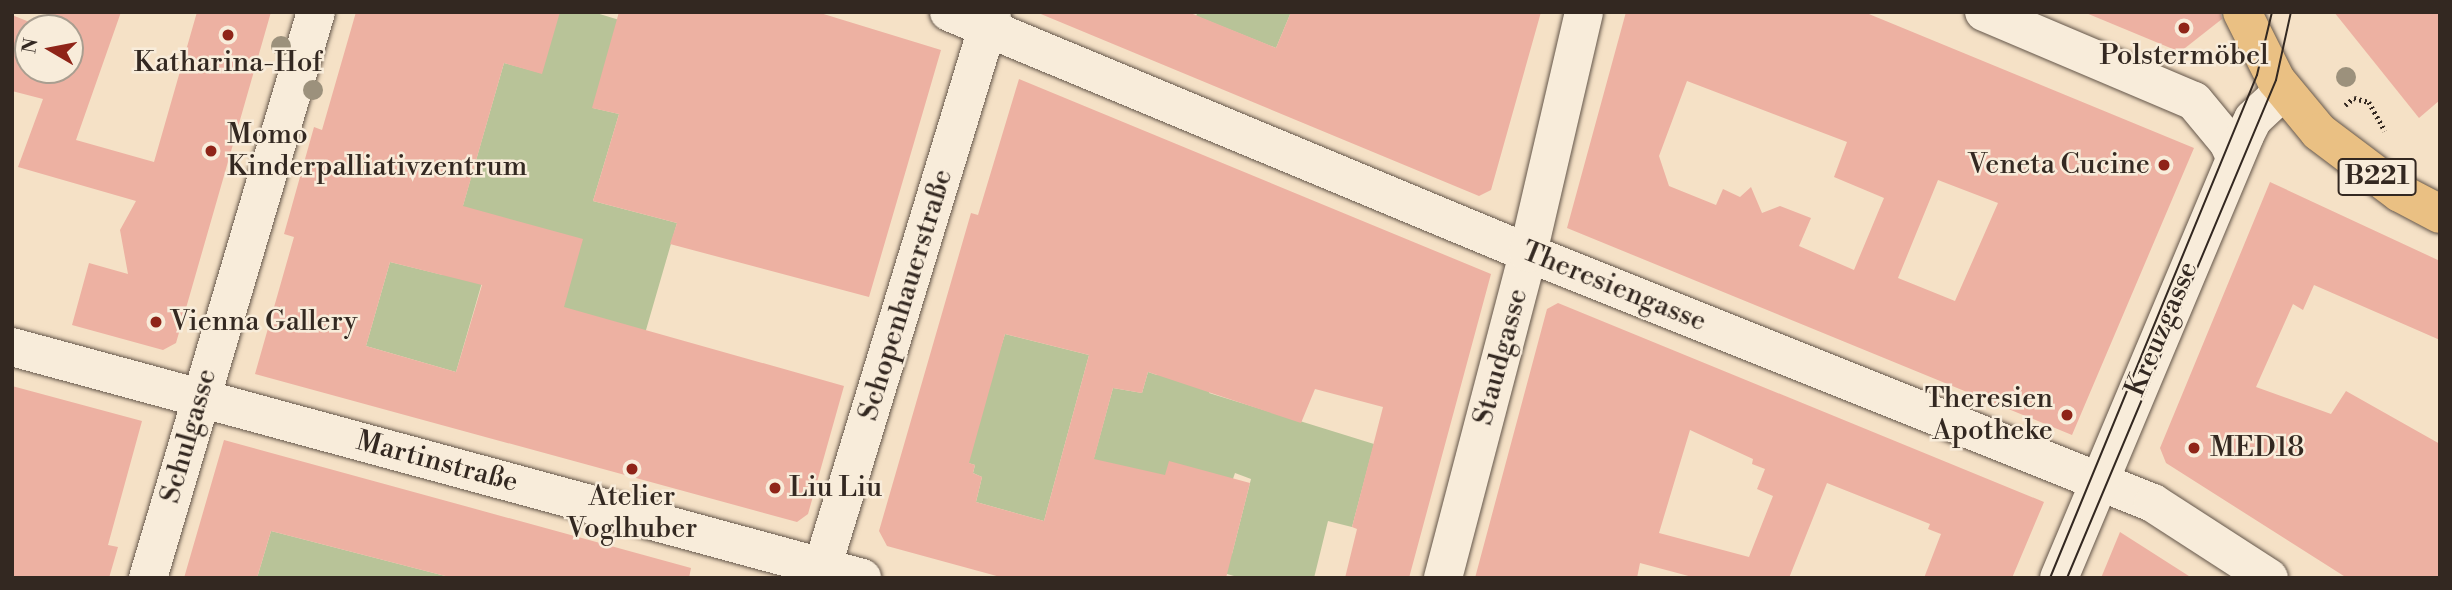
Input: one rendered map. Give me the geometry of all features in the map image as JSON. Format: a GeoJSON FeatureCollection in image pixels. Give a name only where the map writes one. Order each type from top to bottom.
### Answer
{"type":"FeatureCollection","features":[{"type":"Feature","properties":{"kind":"main road","name":"B221"},"geometry":{"type":"LineString","coordinates":[[2242,12],[2283,90],[2334,147],[2440,214]]}},
{"type":"Feature","properties":{"kind":"street","name":"Schulgasse"},"geometry":{"type":"LineString","coordinates":[[148,578],[316,12]]}},
{"type":"Feature","properties":{"kind":"street","name":"Theresiengasse"},"geometry":{"type":"LineString","coordinates":[[949,12],[989,21],[1528,253],[2153,503],[2269,578]]}},
{"type":"Feature","properties":{"kind":"street","name":"Staudgasse"},"geometry":{"type":"LineString","coordinates":[[1443,578],[1528,253],[1584,12]]}},
{"type":"Feature","properties":{"kind":"street"},"geometry":{"type":"LineString","coordinates":[[1984,12],[2193,101],[2228,142],[2235,158]]}},
{"type":"Feature","properties":{"kind":"street","name":"Schopenhauerstraße"},"geometry":{"type":"LineString","coordinates":[[822,573],[989,21]]}},
{"type":"Feature","properties":{"kind":"street","name":"Kreuzgasse"},"geometry":{"type":"LineString","coordinates":[[2059,578],[2253,118],[2283,90]]}},
{"type":"Feature","properties":{"kind":"street","name":"Martinstraße"},"geometry":{"type":"LineString","coordinates":[[12,347],[822,573],[862,578]]}},
{"type":"Feature","properties":{"kind":"path"},"geometry":{"type":"LineString","coordinates":[[2347,103],[2354,98],[2368,102],[2392,139]]}},
{"type":"Feature","properties":{"kind":"green space"},"geometry":{"type":"Polygon","coordinates":[[[492,12],[593,12],[626,22],[593,108],[619,114],[593,201],[677,223],[646,330],[595,395],[501,217],[456,372],[366,346],[390,262],[443,275],[504,63],[541,73],[492,12]]]}},
{"type":"Feature","properties":{"kind":"green space"},"geometry":{"type":"Polygon","coordinates":[[[1198,12],[1291,12],[1276,48],[1196,16],[1198,12]]]}},
{"type":"Feature","properties":{"kind":"green space"},"geometry":{"type":"Polygon","coordinates":[[[1240,316],[1209,393],[1374,444],[1352,527],[1328,521],[1314,578],[1241,578],[1178,560],[1092,465],[1113,388],[1142,393],[1148,372],[1157,375],[1240,316]],[[1235,473],[1209,549],[1232,554],[1251,479],[1235,473]]]}},
{"type":"Feature","properties":{"kind":"green space"},"geometry":{"type":"Polygon","coordinates":[[[1005,334],[1089,355],[1044,521],[976,502],[982,477],[973,473],[975,465],[965,462],[1005,334]]]}},
{"type":"Feature","properties":{"kind":"green space"},"geometry":{"type":"Polygon","coordinates":[[[271,531],[453,578],[257,578],[271,531]]]}},
{"type":"Feature","properties":{"kind":"building"},"geometry":{"type":"Polygon","coordinates":[[[47,12],[121,12],[76,140],[154,162],[197,12],[271,12],[176,343],[163,350],[72,325],[89,263],[128,274],[120,230],[136,201],[18,167],[43,99],[12,91],[12,15],[14,84],[84,84],[84,14],[46,14],[47,12]]]}},
{"type":"Feature","properties":{"kind":"building"},"geometry":{"type":"Polygon","coordinates":[[[356,12],[560,12],[542,74],[504,63],[463,206],[583,239],[564,307],[844,386],[808,514],[797,522],[255,374],[294,237],[284,234],[314,127],[322,130],[356,12]],[[390,262],[366,346],[456,372],[482,285],[390,262]]]}},
{"type":"Feature","properties":{"kind":"building"},"geometry":{"type":"Polygon","coordinates":[[[619,12],[817,12],[941,50],[869,297],[670,244],[677,223],[593,201],[619,114],[592,108],[619,12]]]}},
{"type":"Feature","properties":{"kind":"building"},"geometry":{"type":"Polygon","coordinates":[[[1036,12],[1188,12],[1276,48],[1291,12],[1541,12],[1491,190],[1479,196],[1036,12]]]}},
{"type":"Feature","properties":{"kind":"building"},"geometry":{"type":"Polygon","coordinates":[[[1626,12],[1864,12],[2194,148],[2072,435],[1567,228],[1626,12]],[[1687,81],[1659,156],[1669,186],[1716,205],[1723,189],[1740,197],[1751,187],[1762,213],[1780,206],[1811,218],[1799,246],[1854,270],[1884,198],[1834,177],[1847,142],[1687,81]],[[1938,180],[1898,278],[1955,301],[1998,203],[1938,180]]]}},
{"type":"Feature","properties":{"kind":"building"},"geometry":{"type":"Polygon","coordinates":[[[2220,12],[2222,19],[2180,52],[2086,13],[2220,12]]]}},
{"type":"Feature","properties":{"kind":"building"},"geometry":{"type":"Polygon","coordinates":[[[2334,12],[2440,12],[2440,100],[2419,118],[2334,12]]]}},
{"type":"Feature","properties":{"kind":"building"},"geometry":{"type":"Polygon","coordinates":[[[1019,79],[1491,274],[1409,578],[1345,578],[1357,529],[1352,527],[1383,407],[1315,389],[1301,423],[1148,372],[1142,393],[1113,388],[1094,459],[1165,475],[1169,461],[1250,483],[1226,578],[1004,578],[887,546],[879,531],[971,213],[978,215],[1019,79]],[[1005,334],[969,463],[975,465],[973,473],[982,477],[976,502],[1044,521],[1089,355],[1005,334]]]}},
{"type":"Feature","properties":{"kind":"building"},"geometry":{"type":"Polygon","coordinates":[[[2270,182],[2440,261],[2440,340],[2314,285],[2303,310],[2293,304],[2256,387],[2331,414],[2346,391],[2440,444],[2440,578],[2347,578],[2166,463],[2160,448],[2270,182]]]}},
{"type":"Feature","properties":{"kind":"building"},"geometry":{"type":"Polygon","coordinates":[[[1558,303],[2044,502],[2012,578],[1924,578],[1941,534],[1928,529],[1930,524],[1827,483],[1789,578],[1696,578],[1640,563],[1637,578],[1475,578],[1547,309],[1558,303]],[[1690,430],[1659,533],[1749,557],[1773,496],[1757,489],[1765,469],[1752,464],[1753,459],[1690,430]]]}},
{"type":"Feature","properties":{"kind":"building"},"geometry":{"type":"Polygon","coordinates":[[[12,386],[142,421],[108,545],[118,547],[109,578],[12,578],[12,386]]]}},
{"type":"Feature","properties":{"kind":"building"},"geometry":{"type":"Polygon","coordinates":[[[224,440],[691,568],[689,578],[453,578],[271,531],[257,578],[184,578],[224,440]]]}},
{"type":"Feature","properties":{"kind":"building"},"geometry":{"type":"Polygon","coordinates":[[[2120,532],[2192,578],[2101,578],[2120,532]]]}},
{"type":"Feature","properties":{"kind":"tram line"},"geometry":{"type":"LineString","coordinates":[[2050,578],[2257,75],[2272,12]]}},
{"type":"Feature","properties":{"kind":"tram line"},"geometry":{"type":"LineString","coordinates":[[2067,578],[2276,80],[2291,12]]}},
{"type":"Feature","properties":{"kind":"place","name":"Polstermöbel"},"geometry":{"type":"Point","coordinates":[2184,28]}},
{"type":"Feature","properties":{"kind":"place","name":"Katharina-Hof"},"geometry":{"type":"Point","coordinates":[228,35]}},
{"type":"Feature","properties":{"kind":"place","name":"Momo Kinderpalliativzentrum"},"geometry":{"type":"Point","coordinates":[211,151]}},
{"type":"Feature","properties":{"kind":"place","name":"Veneta Cucine"},"geometry":{"type":"Point","coordinates":[2164,165]}},
{"type":"Feature","properties":{"kind":"place","name":"Vienna Gallery"},"geometry":{"type":"Point","coordinates":[156,322]}},
{"type":"Feature","properties":{"kind":"place","name":"Theresien Apotheke"},"geometry":{"type":"Point","coordinates":[2067,415]}},
{"type":"Feature","properties":{"kind":"place","name":"MED18"},"geometry":{"type":"Point","coordinates":[2194,448]}},
{"type":"Feature","properties":{"kind":"place","name":"Atelier Voglhuber"},"geometry":{"type":"Point","coordinates":[632,469]}},
{"type":"Feature","properties":{"kind":"place","name":"Liu Liu"},"geometry":{"type":"Point","coordinates":[775,488]}}]}
